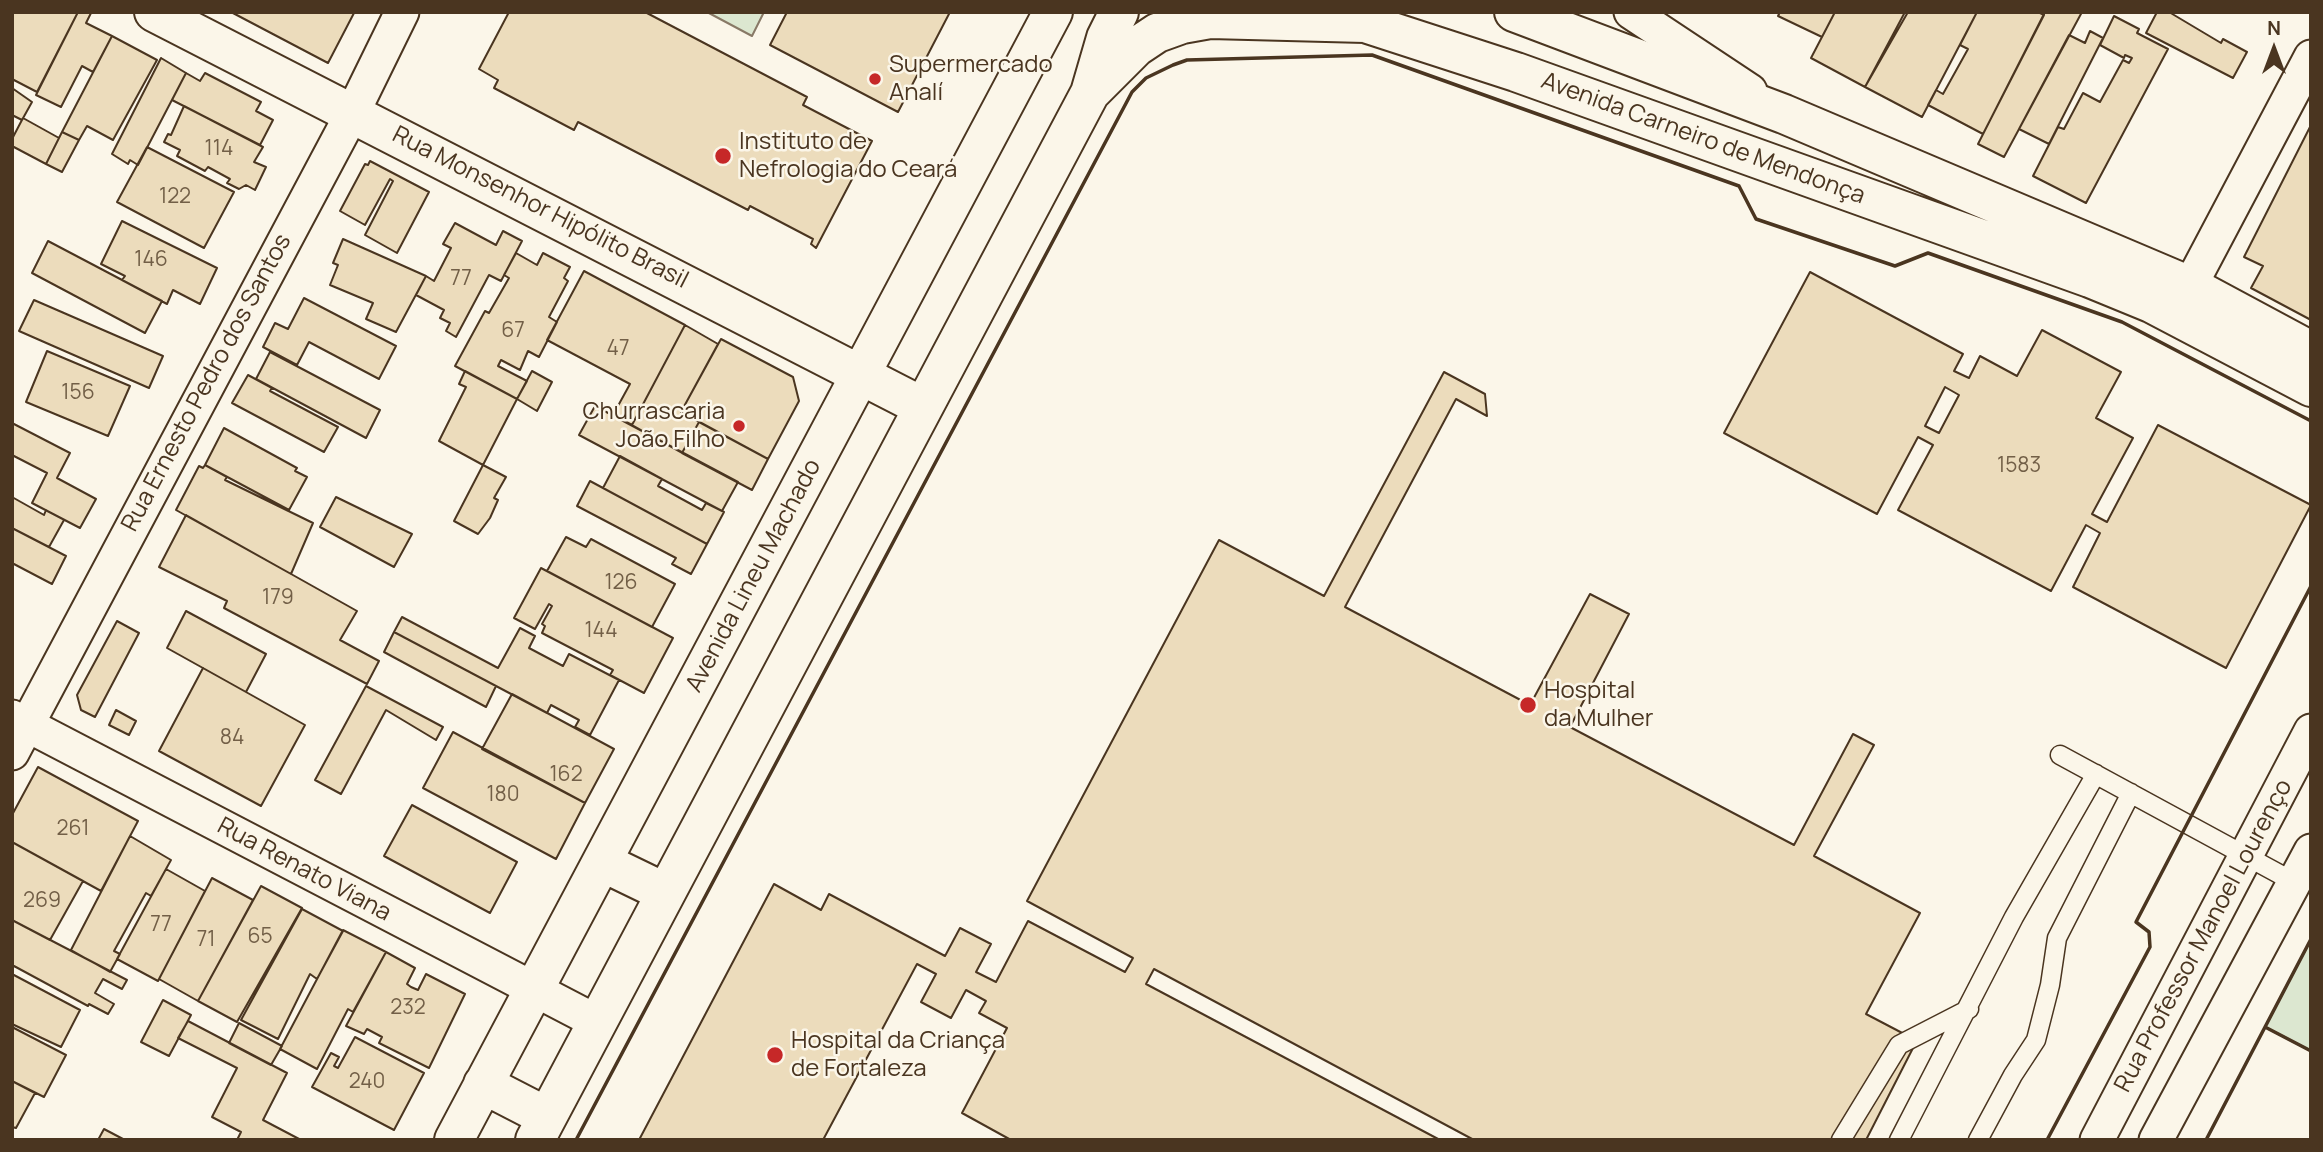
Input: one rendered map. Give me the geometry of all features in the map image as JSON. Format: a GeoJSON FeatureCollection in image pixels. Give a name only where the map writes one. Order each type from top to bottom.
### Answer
{"type":"FeatureCollection","features":[{"type":"Feature","properties":{"kind":"main road","name":"Rua Monsenhor Hipólito Brasil"},"geometry":{"type":"LineString","coordinates":[[154,12],[923,407]]}},
{"type":"Feature","properties":{"kind":"main road","name":"Avenida Lineu Machado"},"geometry":{"type":"LineString","coordinates":[[454,1140],[1053,12]]}},
{"type":"Feature","properties":{"kind":"main road"},"geometry":{"type":"LineString","coordinates":[[483,1084],[541,1128],[1090,93],[1106,38],[1119,12]]}},
{"type":"Feature","properties":{"kind":"main road","name":"Avenida Carneiro de Mendonça"},"geometry":{"type":"LineString","coordinates":[[1514,12],[1784,114],[2190,286],[2311,351]]}},
{"type":"Feature","properties":{"kind":"main road","name":"Avenida Carneiro de Mendonça"},"geometry":{"type":"LineString","coordinates":[[1090,93],[1136,47],[1157,33],[1182,24],[1210,19],[1365,23],[1469,55],[2090,278],[2151,303],[2311,387]]}},
{"type":"Feature","properties":{"kind":"main road"},"geometry":{"type":"LineString","coordinates":[[602,862],[664,892]]}},
{"type":"Feature","properties":{"kind":"street","name":"Rua Ernesto Pedro dos Santos"},"geometry":{"type":"LineString","coordinates":[[17,731],[353,112],[402,12]]}},
{"type":"Feature","properties":{"kind":"street"},"geometry":{"type":"LineString","coordinates":[[1631,12],[1784,114]]}},
{"type":"Feature","properties":{"kind":"street"},"geometry":{"type":"LineString","coordinates":[[2190,286],[2311,57]]}},
{"type":"Feature","properties":{"kind":"street","name":"Rua Renato Viana"},"geometry":{"type":"LineString","coordinates":[[17,731],[597,1022]]}},
{"type":"Feature","properties":{"kind":"street","name":"Rua Professor Manoel Lourenço"},"geometry":{"type":"LineString","coordinates":[[2097,1140],[2311,731]]}},
{"type":"Feature","properties":{"kind":"street"},"geometry":{"type":"LineString","coordinates":[[2156,1140],[2311,851]]}},
{"type":"Feature","properties":{"kind":"lane"},"geometry":{"type":"LineString","coordinates":[[2060,755],[2294,882]]}},
{"type":"Feature","properties":{"kind":"lane"},"geometry":{"type":"LineString","coordinates":[[1899,1140],[1969,1009],[2014,916],[2096,774]]}},
{"type":"Feature","properties":{"kind":"lane"},"geometry":{"type":"LineString","coordinates":[[1978,1140],[2013,1074],[2036,1040],[2050,985],[2057,938],[2131,793]]}},
{"type":"Feature","properties":{"kind":"lane"},"geometry":{"type":"LineString","coordinates":[[1841,1140],[1899,1045],[1969,1009]]}},
{"type":"Feature","properties":{"kind":"green space"},"geometry":{"type":"Polygon","coordinates":[[[707,12],[764,12],[752,36],[707,12]]]}},
{"type":"Feature","properties":{"kind":"green space"},"geometry":{"type":"Polygon","coordinates":[[[2311,939],[2311,1051],[2265,1027],[2311,939]]]}},
{"type":"Feature","properties":{"kind":"building"},"geometry":{"type":"Polygon","coordinates":[[[12,12],[78,12],[37,92],[12,79],[12,12]]]}},
{"type":"Feature","properties":{"kind":"building"},"geometry":{"type":"Polygon","coordinates":[[[78,12],[91,13],[86,23],[112,36],[93,72],[82,66],[61,107],[36,95],[78,12]]]}},
{"type":"Feature","properties":{"kind":"building"},"geometry":{"type":"Polygon","coordinates":[[[231,12],[352,12],[354,13],[328,63],[231,12]]]}},
{"type":"Feature","properties":{"kind":"building"},"geometry":{"type":"Polygon","coordinates":[[[509,12],[645,12],[807,97],[803,105],[872,141],[816,248],[811,244],[813,239],[750,206],[748,210],[578,122],[574,130],[494,88],[498,80],[479,69],[509,12]]]}},
{"type":"Feature","properties":{"kind":"building","name":"Supermercado Analí"},"geometry":{"type":"Polygon","coordinates":[[[787,12],[950,12],[898,112],[770,45],[787,12]]]}},
{"type":"Feature","properties":{"kind":"building"},"geometry":{"type":"Polygon","coordinates":[[[1780,12],[1835,12],[1822,37],[1778,16],[1780,12]]]}},
{"type":"Feature","properties":{"kind":"building"},"geometry":{"type":"Polygon","coordinates":[[[1835,12],[1905,12],[1865,87],[1811,58],[1835,12]]]}},
{"type":"Feature","properties":{"kind":"building"},"geometry":{"type":"Polygon","coordinates":[[[1908,12],[1977,12],[1922,117],[1865,87],[1908,12]]]}},
{"type":"Feature","properties":{"kind":"building"},"geometry":{"type":"Polygon","coordinates":[[[1977,12],[2038,12],[2044,15],[1983,134],[1928,105],[1936,90],[1943,94],[1968,49],[1960,45],[1977,12]]]}},
{"type":"Feature","properties":{"kind":"building"},"geometry":{"type":"Polygon","coordinates":[[[2045,12],[2082,12],[2004,157],[1978,144],[2045,12]]]}},
{"type":"Feature","properties":{"kind":"building"},"geometry":{"type":"Polygon","coordinates":[[[2157,12],[2169,12],[2221,43],[2223,39],[2247,52],[2233,78],[2146,33],[2157,12]]]}},
{"type":"Feature","properties":{"kind":"building"},"geometry":{"type":"Polygon","coordinates":[[[2114,16],[2139,29],[2137,33],[2168,49],[2086,203],[2033,176],[2058,127],[2064,129],[2083,93],[2100,102],[2123,60],[2129,63],[2132,58],[2125,55],[2124,58],[2100,45],[2114,16]]]}},
{"type":"Feature","properties":{"kind":"building"},"geometry":{"type":"Polygon","coordinates":[[[2090,31],[2103,38],[2049,144],[2019,129],[2069,35],[2085,43],[2090,31]]]}},
{"type":"Feature","properties":{"kind":"building"},"geometry":{"type":"Polygon","coordinates":[[[112,36],[157,60],[113,140],[87,126],[79,140],[62,132],[112,36]]]}},
{"type":"Feature","properties":{"kind":"building"},"geometry":{"type":"Polygon","coordinates":[[[161,58],[186,73],[138,165],[130,160],[128,164],[112,154],[161,58]]]}},
{"type":"Feature","properties":{"kind":"building"},"geometry":{"type":"Polygon","coordinates":[[[186,73],[200,81],[205,73],[261,102],[256,111],[273,120],[260,145],[172,100],[186,73]]]}},
{"type":"Feature","properties":{"kind":"building"},"geometry":{"type":"Polygon","coordinates":[[[12,88],[32,102],[22,120],[12,115],[12,88]]]}},
{"type":"Feature","properties":{"kind":"building"},"geometry":{"type":"Polygon","coordinates":[[[184,106],[263,147],[254,162],[266,167],[255,190],[246,185],[239,189],[227,183],[230,179],[208,167],[205,171],[177,156],[180,150],[164,142],[168,134],[171,135],[184,106]]]}},
{"type":"Feature","properties":{"kind":"building"},"geometry":{"type":"Polygon","coordinates":[[[23,118],[59,138],[46,164],[12,146],[12,139],[23,118]]]}},
{"type":"Feature","properties":{"kind":"building"},"geometry":{"type":"Polygon","coordinates":[[[2311,125],[2311,320],[2251,288],[2263,266],[2244,257],[2311,125]]]}},
{"type":"Feature","properties":{"kind":"building"},"geometry":{"type":"Polygon","coordinates":[[[62,132],[79,140],[62,172],[46,164],[62,132]]]}},
{"type":"Feature","properties":{"kind":"building"},"geometry":{"type":"Polygon","coordinates":[[[147,147],[234,192],[204,248],[117,202],[147,147]]]}},
{"type":"Feature","properties":{"kind":"building"},"geometry":{"type":"Polygon","coordinates":[[[370,161],[429,192],[397,253],[365,235],[393,181],[390,179],[365,225],[340,211],[365,164],[368,165],[370,161]]]}},
{"type":"Feature","properties":{"kind":"building"},"geometry":{"type":"Polygon","coordinates":[[[122,221],[217,268],[200,304],[173,290],[167,304],[122,280],[125,276],[101,264],[122,221]]]}},
{"type":"Feature","properties":{"kind":"building"},"geometry":{"type":"Polygon","coordinates":[[[455,223],[496,245],[503,231],[522,241],[501,281],[489,275],[456,337],[446,331],[450,323],[440,318],[444,310],[416,295],[426,276],[434,281],[451,248],[443,244],[455,223]]]}},
{"type":"Feature","properties":{"kind":"building"},"geometry":{"type":"Polygon","coordinates":[[[343,239],[426,276],[396,332],[366,319],[373,303],[330,285],[338,265],[333,263],[343,239]]]}},
{"type":"Feature","properties":{"kind":"building"},"geometry":{"type":"Polygon","coordinates":[[[48,241],[162,301],[145,333],[32,273],[48,241]]]}},
{"type":"Feature","properties":{"kind":"building"},"geometry":{"type":"Polygon","coordinates":[[[516,253],[537,265],[543,253],[570,267],[564,278],[568,281],[549,317],[557,322],[539,357],[528,351],[520,370],[501,360],[498,366],[527,381],[517,399],[455,366],[485,311],[489,313],[509,278],[504,275],[516,253]]]}},
{"type":"Feature","properties":{"kind":"building"},"geometry":{"type":"Polygon","coordinates":[[[584,271],[685,325],[632,425],[613,415],[630,384],[547,340],[584,271]]]}},
{"type":"Feature","properties":{"kind":"building"},"geometry":{"type":"Polygon","coordinates":[[[1810,272],[1963,354],[1954,371],[1969,378],[1980,356],[2017,376],[2042,330],[2121,372],[2096,418],[2133,438],[2092,514],[2107,522],[2158,425],[2311,505],[2226,668],[2073,587],[2100,533],[2086,525],[2051,591],[1898,510],[1933,445],[1918,437],[1877,514],[1724,433],[1810,272]],[[1945,387],[1925,426],[1939,433],[1959,395],[1945,387]]]}},
{"type":"Feature","properties":{"kind":"building"},"geometry":{"type":"Polygon","coordinates":[[[304,298],[396,346],[379,379],[309,342],[297,365],[263,347],[275,323],[288,329],[304,298]]]}},
{"type":"Feature","properties":{"kind":"building"},"geometry":{"type":"Polygon","coordinates":[[[34,300],[163,356],[149,388],[19,331],[34,300]]]}},
{"type":"Feature","properties":{"kind":"building"},"geometry":{"type":"Polygon","coordinates":[[[685,325],[718,344],[681,412],[699,422],[682,453],[632,425],[685,325]]]}},
{"type":"Feature","properties":{"kind":"building"},"geometry":{"type":"Polygon","coordinates":[[[721,339],[793,377],[799,401],[768,459],[681,412],[721,339]]]}},
{"type":"Feature","properties":{"kind":"building"},"geometry":{"type":"Polygon","coordinates":[[[47,351],[130,386],[108,436],[26,402],[47,351]]]}},
{"type":"Feature","properties":{"kind":"building"},"geometry":{"type":"Polygon","coordinates":[[[270,352],[380,410],[366,438],[256,379],[270,352]]]}},
{"type":"Feature","properties":{"kind":"building"},"geometry":{"type":"Polygon","coordinates":[[[465,371],[517,399],[483,465],[439,441],[466,387],[459,384],[465,371]]]}},
{"type":"Feature","properties":{"kind":"building"},"geometry":{"type":"Polygon","coordinates":[[[532,371],[552,382],[537,411],[517,399],[532,371]]]}},
{"type":"Feature","properties":{"kind":"building"},"geometry":{"type":"Polygon","coordinates":[[[1444,372],[1485,394],[1487,416],[1456,399],[1345,607],[1530,705],[1590,594],[1629,614],[1570,727],[1794,845],[1853,734],[1874,745],[1814,856],[1920,913],[1866,1014],[1908,1036],[1913,1048],[1866,1140],[1474,1140],[1154,969],[1146,984],[1440,1140],[1011,1140],[962,1113],[1007,1028],[979,1013],[986,1001],[966,990],[951,1018],[921,1002],[936,974],[917,964],[823,1140],[639,1140],[774,884],[821,910],[829,894],[945,956],[960,928],[991,944],[976,972],[996,982],[1028,921],[1125,972],[1133,958],[1027,901],[1219,540],[1324,596],[1444,372]]]}},
{"type":"Feature","properties":{"kind":"building"},"geometry":{"type":"Polygon","coordinates":[[[248,375],[272,388],[270,391],[338,427],[324,452],[232,403],[248,375]]]}},
{"type":"Feature","properties":{"kind":"building"},"geometry":{"type":"Polygon","coordinates":[[[595,406],[738,482],[722,511],[579,435],[595,406]]]}},
{"type":"Feature","properties":{"kind":"building"},"geometry":{"type":"Polygon","coordinates":[[[699,422],[768,459],[752,490],[682,453],[699,422]]]}},
{"type":"Feature","properties":{"kind":"building"},"geometry":{"type":"Polygon","coordinates":[[[12,423],[70,453],[57,478],[96,499],[80,528],[32,503],[47,473],[12,455],[12,423]]]}},
{"type":"Feature","properties":{"kind":"building"},"geometry":{"type":"Polygon","coordinates":[[[224,428],[297,468],[295,471],[307,477],[289,510],[205,465],[224,428]]]}},
{"type":"Feature","properties":{"kind":"building"},"geometry":{"type":"Polygon","coordinates":[[[620,456],[662,479],[658,486],[702,510],[706,503],[724,512],[707,544],[603,488],[620,456]]]}},
{"type":"Feature","properties":{"kind":"building"},"geometry":{"type":"Polygon","coordinates":[[[205,465],[227,477],[225,480],[313,523],[291,574],[176,510],[199,466],[203,468],[205,465]]]}},
{"type":"Feature","properties":{"kind":"building"},"geometry":{"type":"Polygon","coordinates":[[[483,465],[506,477],[494,498],[498,500],[490,518],[478,534],[454,521],[483,465]]]}},
{"type":"Feature","properties":{"kind":"building"},"geometry":{"type":"Polygon","coordinates":[[[590,481],[707,544],[691,574],[672,564],[676,558],[577,506],[590,481]]]}},
{"type":"Feature","properties":{"kind":"building"},"geometry":{"type":"Polygon","coordinates":[[[12,497],[44,515],[46,510],[64,520],[49,547],[12,528],[12,497]]]}},
{"type":"Feature","properties":{"kind":"building"},"geometry":{"type":"Polygon","coordinates":[[[336,497],[412,534],[394,567],[320,527],[336,497]]]}},
{"type":"Feature","properties":{"kind":"building"},"geometry":{"type":"Polygon","coordinates":[[[186,515],[357,611],[340,640],[379,661],[367,684],[224,608],[227,601],[159,567],[186,515]]]}},
{"type":"Feature","properties":{"kind":"building"},"geometry":{"type":"Polygon","coordinates":[[[12,528],[66,556],[52,584],[12,563],[12,528]]]}},
{"type":"Feature","properties":{"kind":"building"},"geometry":{"type":"Polygon","coordinates":[[[566,537],[586,547],[591,539],[675,584],[652,627],[547,571],[566,537]]]}},
{"type":"Feature","properties":{"kind":"building"},"geometry":{"type":"Polygon","coordinates":[[[541,568],[673,638],[644,693],[610,675],[613,670],[542,633],[545,626],[542,624],[552,606],[549,604],[535,629],[514,618],[541,568]]]}},
{"type":"Feature","properties":{"kind":"building"},"geometry":{"type":"Polygon","coordinates":[[[186,611],[266,654],[246,692],[167,648],[186,611]]]}},
{"type":"Feature","properties":{"kind":"building"},"geometry":{"type":"Polygon","coordinates":[[[402,617],[498,668],[520,628],[535,636],[529,648],[563,666],[569,654],[619,680],[590,735],[575,727],[579,720],[551,705],[547,713],[394,632],[402,617]]]}},
{"type":"Feature","properties":{"kind":"building"},"geometry":{"type":"Polygon","coordinates":[[[117,621],[139,633],[95,717],[81,710],[77,695],[117,621]]]}},
{"type":"Feature","properties":{"kind":"building"},"geometry":{"type":"Polygon","coordinates":[[[394,632],[496,686],[486,707],[384,652],[394,632]]]}},
{"type":"Feature","properties":{"kind":"building"},"geometry":{"type":"Polygon","coordinates":[[[203,668],[305,725],[261,806],[159,751],[203,668]]]}},
{"type":"Feature","properties":{"kind":"building"},"geometry":{"type":"Polygon","coordinates":[[[366,686],[443,727],[436,740],[386,710],[341,794],[315,780],[366,686]]]}},
{"type":"Feature","properties":{"kind":"building"},"geometry":{"type":"Polygon","coordinates":[[[512,694],[614,749],[585,803],[482,749],[512,694]]]}},
{"type":"Feature","properties":{"kind":"building"},"geometry":{"type":"Polygon","coordinates":[[[116,710],[136,721],[129,735],[109,725],[116,710]]]}},
{"type":"Feature","properties":{"kind":"building"},"geometry":{"type":"Polygon","coordinates":[[[453,732],[585,803],[556,859],[423,788],[453,732]]]}},
{"type":"Feature","properties":{"kind":"building"},"geometry":{"type":"Polygon","coordinates":[[[38,767],[138,821],[101,891],[12,842],[12,815],[38,767]]]}},
{"type":"Feature","properties":{"kind":"building"},"geometry":{"type":"Polygon","coordinates":[[[412,805],[517,862],[490,913],[384,856],[412,805]]]}},
{"type":"Feature","properties":{"kind":"building"},"geometry":{"type":"Polygon","coordinates":[[[130,836],[171,860],[151,896],[146,893],[114,951],[120,954],[110,972],[71,950],[130,836]]]}},
{"type":"Feature","properties":{"kind":"building"},"geometry":{"type":"Polygon","coordinates":[[[12,842],[83,881],[50,940],[12,920],[12,842]]]}},
{"type":"Feature","properties":{"kind":"building"},"geometry":{"type":"Polygon","coordinates":[[[166,869],[205,891],[158,981],[117,959],[166,869]]]}},
{"type":"Feature","properties":{"kind":"building"},"geometry":{"type":"Polygon","coordinates":[[[212,878],[253,900],[198,1001],[159,979],[212,878]]]}},
{"type":"Feature","properties":{"kind":"building"},"geometry":{"type":"Polygon","coordinates":[[[261,886],[302,908],[237,1022],[198,1001],[261,886]]]}},
{"type":"Feature","properties":{"kind":"building"},"geometry":{"type":"Polygon","coordinates":[[[302,909],[343,931],[317,979],[310,974],[278,1039],[241,1020],[302,909]]]}},
{"type":"Feature","properties":{"kind":"building"},"geometry":{"type":"Polygon","coordinates":[[[12,920],[127,980],[122,989],[103,979],[95,993],[114,1004],[108,1014],[14,966],[12,969],[12,920]]]}},
{"type":"Feature","properties":{"kind":"building"},"geometry":{"type":"Polygon","coordinates":[[[343,930],[386,952],[353,1012],[348,1009],[317,1069],[280,1049],[343,930]]]}},
{"type":"Feature","properties":{"kind":"building"},"geometry":{"type":"Polygon","coordinates":[[[386,952],[415,968],[407,984],[411,987],[418,990],[426,974],[465,994],[429,1068],[379,1043],[382,1037],[367,1029],[364,1034],[346,1026],[386,952]]]}},
{"type":"Feature","properties":{"kind":"building"},"geometry":{"type":"Polygon","coordinates":[[[12,974],[80,1010],[61,1047],[12,1024],[12,974]]]}},
{"type":"Feature","properties":{"kind":"building"},"geometry":{"type":"Polygon","coordinates":[[[163,1000],[191,1015],[169,1056],[141,1042],[163,1000]]]}},
{"type":"Feature","properties":{"kind":"building"},"geometry":{"type":"Polygon","coordinates":[[[188,1021],[287,1073],[263,1120],[301,1140],[237,1140],[241,1132],[212,1117],[237,1068],[178,1038],[188,1021]]]}},
{"type":"Feature","properties":{"kind":"building"},"geometry":{"type":"Polygon","coordinates":[[[239,1023],[282,1046],[271,1065],[229,1043],[239,1023]]]}},
{"type":"Feature","properties":{"kind":"building"},"geometry":{"type":"Polygon","coordinates":[[[12,1027],[66,1055],[44,1097],[12,1081],[12,1027]]]}},
{"type":"Feature","properties":{"kind":"building"},"geometry":{"type":"Polygon","coordinates":[[[355,1037],[424,1073],[394,1130],[312,1087],[331,1053],[339,1057],[334,1066],[338,1068],[355,1037]]]}},
{"type":"Feature","properties":{"kind":"building"},"geometry":{"type":"Polygon","coordinates":[[[12,1081],[35,1093],[16,1128],[12,1127],[12,1081]]]}},
{"type":"Feature","properties":{"kind":"building"},"geometry":{"type":"Polygon","coordinates":[[[104,1129],[123,1139],[123,1140],[98,1140],[104,1129]]]}},
{"type":"Feature","properties":{"kind":"wall"},"geometry":{"type":"LineString","coordinates":[[576,1140],[1132,92],[1146,78],[1173,65],[1187,60],[1372,55],[1739,186],[1756,219],[1895,266],[1928,253],[2122,322],[2311,421]]}},
{"type":"Feature","properties":{"kind":"wall"},"geometry":{"type":"LineString","coordinates":[[2047,1140],[2150,947],[2149,932],[2136,922],[2311,586]]}},
{"type":"Feature","properties":{"kind":"wall"},"geometry":{"type":"LineString","coordinates":[[2206,1140],[2311,939]]}},
{"type":"Feature","properties":{"kind":"wall"},"geometry":{"type":"LineString","coordinates":[[2265,1027],[2311,1051]]}},
{"type":"Feature","properties":{"kind":"place","name":"Supermercado Analí"},"geometry":{"type":"Point","coordinates":[875,79]}},
{"type":"Feature","properties":{"kind":"place","name":"Instituto de Nefrologia do Ceará"},"geometry":{"type":"Point","coordinates":[723,156]}},
{"type":"Feature","properties":{"kind":"place","name":"Churrascaria João Filho"},"geometry":{"type":"Point","coordinates":[739,426]}},
{"type":"Feature","properties":{"kind":"place","name":"Hospital da Mulher"},"geometry":{"type":"Point","coordinates":[1528,705]}},
{"type":"Feature","properties":{"kind":"place","name":"Hospital da Criança de Fortaleza"},"geometry":{"type":"Point","coordinates":[775,1055]}}]}
